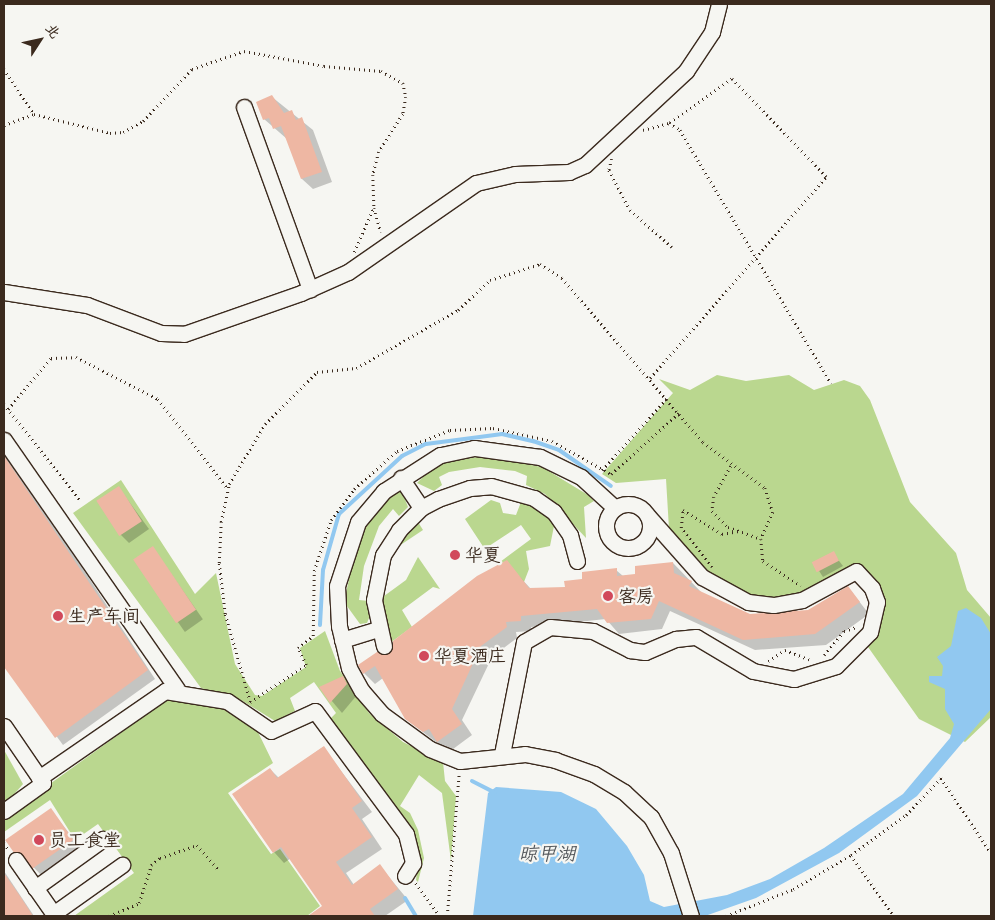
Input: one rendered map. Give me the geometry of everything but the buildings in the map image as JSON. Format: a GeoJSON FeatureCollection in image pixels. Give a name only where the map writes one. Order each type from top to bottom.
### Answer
{"type":"FeatureCollection","features":[{"type":"Feature","properties":{"kind":"street"},"geometry":{"type":"LineString","coordinates":[[4,292],[87,305],[161,333],[184,334],[310,289],[342,274],[476,183],[515,174],[569,172],[585,164],[686,71],[712,32],[719,4]]}},
{"type":"Feature","properties":{"kind":"street"},"geometry":{"type":"LineString","coordinates":[[244,107],[310,289]]}},
{"type":"Feature","properties":{"kind":"street"},"geometry":{"type":"LineString","coordinates":[[4,440],[177,689]]}},
{"type":"Feature","properties":{"kind":"street"},"geometry":{"type":"LineString","coordinates":[[502,754],[518,656],[524,642],[550,627],[593,631],[630,650],[645,652],[676,639],[696,637],[755,672],[780,678],[819,674],[856,649],[873,626],[877,602],[872,588],[856,570],[802,600],[773,605],[748,602],[719,588],[688,564],[648,516],[637,506],[615,508],[580,477],[540,457],[510,450],[474,448],[440,455],[401,478],[358,522],[344,555],[337,586],[342,640],[348,668],[382,714],[412,739],[460,761],[502,754],[555,760],[594,774],[624,792],[651,817],[685,888],[690,916]]}},
{"type":"Feature","properties":{"kind":"street"},"geometry":{"type":"LineString","coordinates":[[401,478],[421,508]]}},
{"type":"Feature","properties":{"kind":"street"},"geometry":{"type":"LineString","coordinates":[[384,646],[378,629],[375,579],[383,555],[421,508],[470,488],[513,490],[554,512],[570,535],[577,560]]}},
{"type":"Feature","properties":{"kind":"street"},"geometry":{"type":"LineString","coordinates":[[615,508],[605,525],[609,538],[620,547],[634,547],[646,538],[648,516]]}},
{"type":"Feature","properties":{"kind":"street"},"geometry":{"type":"LineString","coordinates":[[342,640],[378,629]]}},
{"type":"Feature","properties":{"kind":"street"},"geometry":{"type":"LineString","coordinates":[[39,778],[165,691],[177,689],[244,708],[271,731],[306,712],[320,714],[406,834],[413,850],[406,874]]}},
{"type":"Feature","properties":{"kind":"street"},"geometry":{"type":"LineString","coordinates":[[4,726],[42,783],[4,811]]}},
{"type":"Feature","properties":{"kind":"street"},"geometry":{"type":"LineString","coordinates":[[35,888],[103,839]]}},
{"type":"Feature","properties":{"kind":"street"},"geometry":{"type":"LineString","coordinates":[[16,860],[54,915],[122,865]]}},
{"type":"Feature","properties":{"kind":"street"},"geometry":{"type":"LineString","coordinates":[[681,916],[685,888]]}},
{"type":"Feature","properties":{"kind":"path"},"geometry":{"type":"LineString","coordinates":[[4,69],[34,114]]}},
{"type":"Feature","properties":{"kind":"path"},"geometry":{"type":"LineString","coordinates":[[635,136],[669,123],[732,79],[823,171],[821,187],[650,378]]}},
{"type":"Feature","properties":{"kind":"path"},"geometry":{"type":"LineString","coordinates":[[669,123],[680,130],[831,383]]}},
{"type":"Feature","properties":{"kind":"path"},"geometry":{"type":"LineString","coordinates":[[617,151],[608,170],[618,192],[637,218],[672,246]]}},
{"type":"Feature","properties":{"kind":"path"},"geometry":{"type":"LineString","coordinates":[[342,274],[374,208]]}},
{"type":"Feature","properties":{"kind":"path"},"geometry":{"type":"LineString","coordinates":[[8,409],[51,358],[76,358],[158,399],[228,489]]}},
{"type":"Feature","properties":{"kind":"path"},"geometry":{"type":"LineString","coordinates":[[602,470],[667,398]]}},
{"type":"Feature","properties":{"kind":"path"},"geometry":{"type":"LineString","coordinates":[[4,404],[80,500]]}},
{"type":"Feature","properties":{"kind":"path"},"geometry":{"type":"LineString","coordinates":[[731,466],[714,496],[712,511],[739,531],[762,538]]}},
{"type":"Feature","properties":{"kind":"path"},"geometry":{"type":"LineString","coordinates":[[719,588],[710,561],[681,528],[680,515],[687,511],[722,534],[739,531]]}},
{"type":"Feature","properties":{"kind":"path"},"geometry":{"type":"LineString","coordinates":[[820,658],[848,628],[873,626]]}},
{"type":"Feature","properties":{"kind":"path"},"geometry":{"type":"LineString","coordinates":[[755,672],[785,650],[812,660]]}},
{"type":"Feature","properties":{"kind":"path"},"geometry":{"type":"LineString","coordinates":[[447,916],[460,761]]}},
{"type":"Feature","properties":{"kind":"path"},"geometry":{"type":"LineString","coordinates":[[726,916],[793,889],[851,855],[906,815],[941,778],[991,854]]}},
{"type":"Feature","properties":{"kind":"path"},"geometry":{"type":"LineString","coordinates":[[109,916],[139,903],[151,865],[160,858],[197,845],[219,870]]}},
{"type":"Feature","properties":{"kind":"path"},"geometry":{"type":"LineString","coordinates":[[851,855],[894,916]]}},
{"type":"Feature","properties":{"kind":"path"},"geometry":{"type":"LineString","coordinates":[[406,874],[440,916]]}},
{"type":"Feature","properties":{"kind":"green space"},"geometry":{"type":"Polygon","coordinates":[[[717,375],[746,381],[789,375],[814,390],[844,380],[860,386],[870,400],[910,502],[956,553],[967,590],[991,618],[991,717],[965,742],[919,719],[868,647],[882,614],[882,590],[863,568],[790,597],[755,597],[709,577],[669,529],[666,479],[616,483],[602,474],[673,393],[659,379],[690,390],[717,375]]]}},
{"type":"Feature","properties":{"kind":"green space"},"geometry":{"type":"Polygon","coordinates":[[[482,456],[542,467],[588,495],[594,501],[584,507],[586,538],[545,494],[526,485],[527,476],[515,471],[480,467],[449,472],[439,477],[442,485],[434,491],[417,483],[435,465],[482,456]]]}},
{"type":"Feature","properties":{"kind":"green space"},"geometry":{"type":"Polygon","coordinates":[[[121,480],[195,594],[216,573],[235,664],[255,695],[262,696],[306,667],[300,648],[325,631],[340,671],[369,713],[403,742],[443,762],[445,781],[456,796],[451,861],[442,793],[419,775],[400,806],[410,813],[418,830],[424,858],[418,882],[416,880],[419,856],[330,719],[336,713],[314,682],[290,698],[295,711],[275,721],[241,700],[201,688],[73,513],[121,480]]]}},
{"type":"Feature","properties":{"kind":"green space"},"geometry":{"type":"Polygon","coordinates":[[[401,489],[408,507],[399,516],[393,509],[379,526],[364,566],[359,600],[369,601],[371,613],[367,623],[360,624],[344,602],[358,538],[390,494],[401,489]]]}},
{"type":"Feature","properties":{"kind":"green space"},"geometry":{"type":"Polygon","coordinates":[[[491,500],[500,503],[503,513],[516,515],[521,502],[531,504],[546,514],[554,526],[550,546],[526,551],[529,569],[524,582],[492,559],[500,562],[531,539],[521,525],[489,546],[493,551],[488,554],[465,519],[491,500]]]}},
{"type":"Feature","properties":{"kind":"green space"},"geometry":{"type":"Polygon","coordinates":[[[418,522],[423,530],[393,550],[404,535],[418,522]]]}},
{"type":"Feature","properties":{"kind":"green space"},"geometry":{"type":"Polygon","coordinates":[[[418,557],[440,589],[433,587],[402,610],[412,627],[390,643],[380,599],[406,580],[418,557]]]}},
{"type":"Feature","properties":{"kind":"green space"},"geometry":{"type":"Polygon","coordinates":[[[172,696],[225,706],[256,728],[273,763],[228,793],[271,854],[280,849],[320,906],[307,916],[74,916],[134,873],[98,824],[75,840],[50,800],[4,832],[4,817],[172,696]]]}},
{"type":"Feature","properties":{"kind":"green space"},"geometry":{"type":"Polygon","coordinates":[[[4,750],[23,784],[4,806],[4,750]]]}},
{"type":"Feature","properties":{"kind":"water","name":"晾甲湖"},"geometry":{"type":"Polygon","coordinates":[[[966,608],[981,618],[991,634],[991,709],[917,796],[839,853],[756,898],[705,916],[473,916],[488,793],[496,787],[561,792],[596,809],[627,846],[644,875],[650,901],[664,907],[727,895],[770,879],[824,848],[903,794],[950,738],[954,724],[945,709],[945,689],[929,682],[929,676],[942,676],[943,666],[937,657],[951,646],[958,611],[966,608]]]}},
{"type":"Feature","properties":{"kind":"waterway"},"geometry":{"type":"LineString","coordinates":[[320,625],[323,570],[339,514],[402,456],[426,444],[502,434],[533,441],[559,450],[611,486]]}},
{"type":"Feature","properties":{"kind":"waterway"},"geometry":{"type":"LineString","coordinates":[[472,781],[494,792]]}},
{"type":"Feature","properties":{"kind":"waterway"},"geometry":{"type":"LineString","coordinates":[[405,898],[416,916]]}},
{"type":"Feature","properties":{"kind":"place","name":"华夏"},"geometry":{"type":"Point","coordinates":[455,555]}},
{"type":"Feature","properties":{"kind":"place","name":"客房"},"geometry":{"type":"Point","coordinates":[608,596]}},
{"type":"Feature","properties":{"kind":"place","name":"生产车间"},"geometry":{"type":"Point","coordinates":[58,616]}},
{"type":"Feature","properties":{"kind":"place","name":"华夏酒庄"},"geometry":{"type":"Point","coordinates":[424,656]}},
{"type":"Feature","properties":{"kind":"place","name":"员工食堂"},"geometry":{"type":"Point","coordinates":[39,840]}}]}
